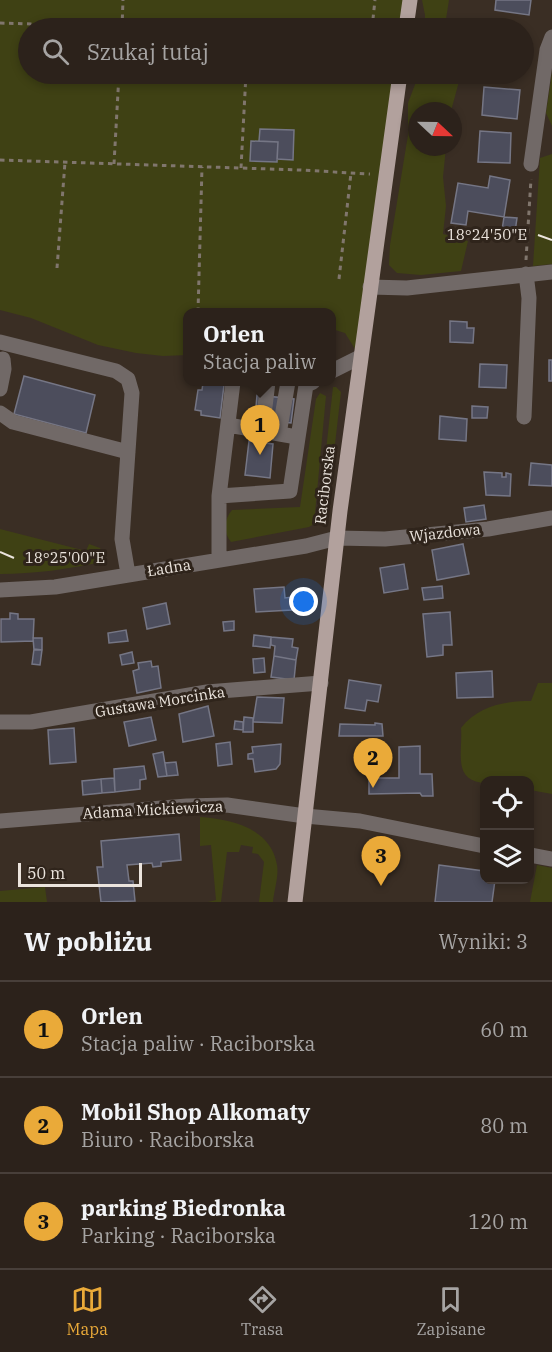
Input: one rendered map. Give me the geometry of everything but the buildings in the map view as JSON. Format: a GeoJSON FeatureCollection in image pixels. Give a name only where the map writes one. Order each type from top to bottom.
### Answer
{"type":"FeatureCollection","features":[{"type":"Feature","properties":{"kind":"main road"},"geometry":{"type":"LineString","coordinates":[[407,18],[410,0]]}},
{"type":"Feature","properties":{"kind":"main road","name":"Raciborska"},"geometry":{"type":"LineString","coordinates":[[295,902],[337,538],[399,84]]}},
{"type":"Feature","properties":{"kind":"street"},"geometry":{"type":"LineString","coordinates":[[531,164],[547,50],[552,37]]}},
{"type":"Feature","properties":{"kind":"street"},"geometry":{"type":"LineString","coordinates":[[370,287],[407,288],[552,272]]}},
{"type":"Feature","properties":{"kind":"street"},"geometry":{"type":"LineString","coordinates":[[524,417],[529,298],[526,274]]}},
{"type":"Feature","properties":{"kind":"street"},"geometry":{"type":"LineString","coordinates":[[0,389],[4,369],[1,361],[6,343],[116,371],[128,378],[132,393],[122,539],[128,574]]}},
{"type":"Feature","properties":{"kind":"street"},"geometry":{"type":"LineString","coordinates":[[336,370],[360,357]]}},
{"type":"Feature","properties":{"kind":"street"},"geometry":{"type":"LineString","coordinates":[[219,560],[219,496],[232,386]]}},
{"type":"Feature","properties":{"kind":"street"},"geometry":{"type":"LineString","coordinates":[[262,431],[267,386]]}},
{"type":"Feature","properties":{"kind":"street"},"geometry":{"type":"LineString","coordinates":[[279,434],[285,386]]}},
{"type":"Feature","properties":{"kind":"street"},"geometry":{"type":"LineString","coordinates":[[219,496],[290,490],[297,437],[309,386]]}},
{"type":"Feature","properties":{"kind":"street"},"geometry":{"type":"LineString","coordinates":[[0,413],[13,422],[128,453]]}},
{"type":"Feature","properties":{"kind":"street"},"geometry":{"type":"LineString","coordinates":[[228,425],[297,437]]}},
{"type":"Feature","properties":{"kind":"street","name":"Wjazdowa"},"geometry":{"type":"LineString","coordinates":[[337,538],[385,539],[488,529],[552,518]]}},
{"type":"Feature","properties":{"kind":"street","name":"Ładna"},"geometry":{"type":"LineString","coordinates":[[0,590],[55,586],[306,546],[337,538]]}},
{"type":"Feature","properties":{"kind":"street","name":"Gustawa Morcinka"},"geometry":{"type":"LineString","coordinates":[[0,722],[31,722],[207,692],[321,683]]}},
{"type":"Feature","properties":{"kind":"street","name":"Adama Mickiewicza"},"geometry":{"type":"LineString","coordinates":[[0,821],[217,806],[360,821],[480,845]]}},
{"type":"Feature","properties":{"kind":"street"},"geometry":{"type":"LineString","coordinates":[[534,856],[552,859]]}},
{"type":"Feature","properties":{"kind":"path"},"geometry":{"type":"LineString","coordinates":[[122,18],[123,0]]}},
{"type":"Feature","properties":{"kind":"path"},"geometry":{"type":"LineString","coordinates":[[373,18],[375,0]]}},
{"type":"Feature","properties":{"kind":"path"},"geometry":{"type":"LineString","coordinates":[[0,23],[18,24]]}},
{"type":"Feature","properties":{"kind":"path"},"geometry":{"type":"LineString","coordinates":[[114,164],[118,84]]}},
{"type":"Feature","properties":{"kind":"path"},"geometry":{"type":"LineString","coordinates":[[241,168],[245,84]]}},
{"type":"Feature","properties":{"kind":"path"},"geometry":{"type":"LineString","coordinates":[[0,160],[371,174]]}},
{"type":"Feature","properties":{"kind":"path"},"geometry":{"type":"LineString","coordinates":[[57,268],[65,162]]}},
{"type":"Feature","properties":{"kind":"path"},"geometry":{"type":"LineString","coordinates":[[526,274],[531,164]]}},
{"type":"Feature","properties":{"kind":"path"},"geometry":{"type":"LineString","coordinates":[[198,308],[202,166]]}},
{"type":"Feature","properties":{"kind":"path"},"geometry":{"type":"LineString","coordinates":[[339,279],[351,173]]}},
{"type":"Feature","properties":{"kind":"shaded area"},"geometry":{"type":"Polygon","coordinates":[[[0,0],[410,0],[407,18],[18,18],[18,84],[398,84],[360,357],[345,333],[336,330],[336,308],[183,308],[183,355],[163,356],[98,345],[31,318],[0,310],[0,0]]]}},
{"type":"Feature","properties":{"kind":"shaded area"},"geometry":{"type":"Polygon","coordinates":[[[422,0],[449,0],[446,18],[425,18],[422,0]]]}},
{"type":"Feature","properties":{"kind":"shaded area"},"geometry":{"type":"Polygon","coordinates":[[[552,73],[552,126],[546,113],[552,73]]]}},
{"type":"Feature","properties":{"kind":"shaded area"},"geometry":{"type":"Polygon","coordinates":[[[415,84],[458,84],[453,102],[408,102],[415,84]]]}},
{"type":"Feature","properties":{"kind":"shaded area"},"geometry":{"type":"Polygon","coordinates":[[[408,135],[408,156],[445,156],[443,177],[446,206],[443,234],[468,241],[461,271],[421,275],[397,273],[389,265],[390,245],[408,135]]]}},
{"type":"Feature","properties":{"kind":"shaded area"},"geometry":{"type":"Polygon","coordinates":[[[552,154],[552,264],[533,266],[540,158],[552,154]]]}},
{"type":"Feature","properties":{"kind":"shaded area"},"geometry":{"type":"Polygon","coordinates":[[[333,387],[341,392],[328,505],[320,505],[333,387]]]}},
{"type":"Feature","properties":{"kind":"shaded area"},"geometry":{"type":"Polygon","coordinates":[[[320,393],[326,396],[314,524],[309,527],[231,542],[226,526],[227,517],[232,510],[300,507],[316,399],[320,393]]]}},
{"type":"Feature","properties":{"kind":"shaded area"},"geometry":{"type":"Polygon","coordinates":[[[0,529],[86,551],[89,544],[100,548],[105,555],[102,562],[77,567],[0,574],[0,529]]]}},
{"type":"Feature","properties":{"kind":"shaded area"},"geometry":{"type":"Polygon","coordinates":[[[538,683],[552,683],[552,794],[534,791],[534,776],[480,776],[480,782],[467,777],[461,763],[461,728],[475,714],[493,706],[531,701],[538,683]]]}},
{"type":"Feature","properties":{"kind":"shaded area"},"geometry":{"type":"Polygon","coordinates":[[[200,817],[236,823],[258,834],[267,842],[277,865],[273,902],[259,902],[264,862],[258,854],[252,853],[253,847],[241,845],[239,852],[227,852],[221,902],[208,902],[216,900],[211,845],[200,846],[200,817]]]}},
{"type":"Feature","properties":{"kind":"shaded area"},"geometry":{"type":"Polygon","coordinates":[[[537,865],[552,868],[552,902],[530,902],[537,865]]]}},
{"type":"Feature","properties":{"kind":"shaded area"},"geometry":{"type":"Polygon","coordinates":[[[45,887],[47,902],[0,902],[0,891],[45,887]]]}},
{"type":"Feature","properties":{"kind":"place","name":"Orlen"},"geometry":{"type":"Point","coordinates":[260,455]}},
{"type":"Feature","properties":{"kind":"place","name":"Mobil Shop Alkomaty"},"geometry":{"type":"Point","coordinates":[373,788]}},
{"type":"Feature","properties":{"kind":"place","name":"parking Biedronka"},"geometry":{"type":"Point","coordinates":[381,886]}}]}
